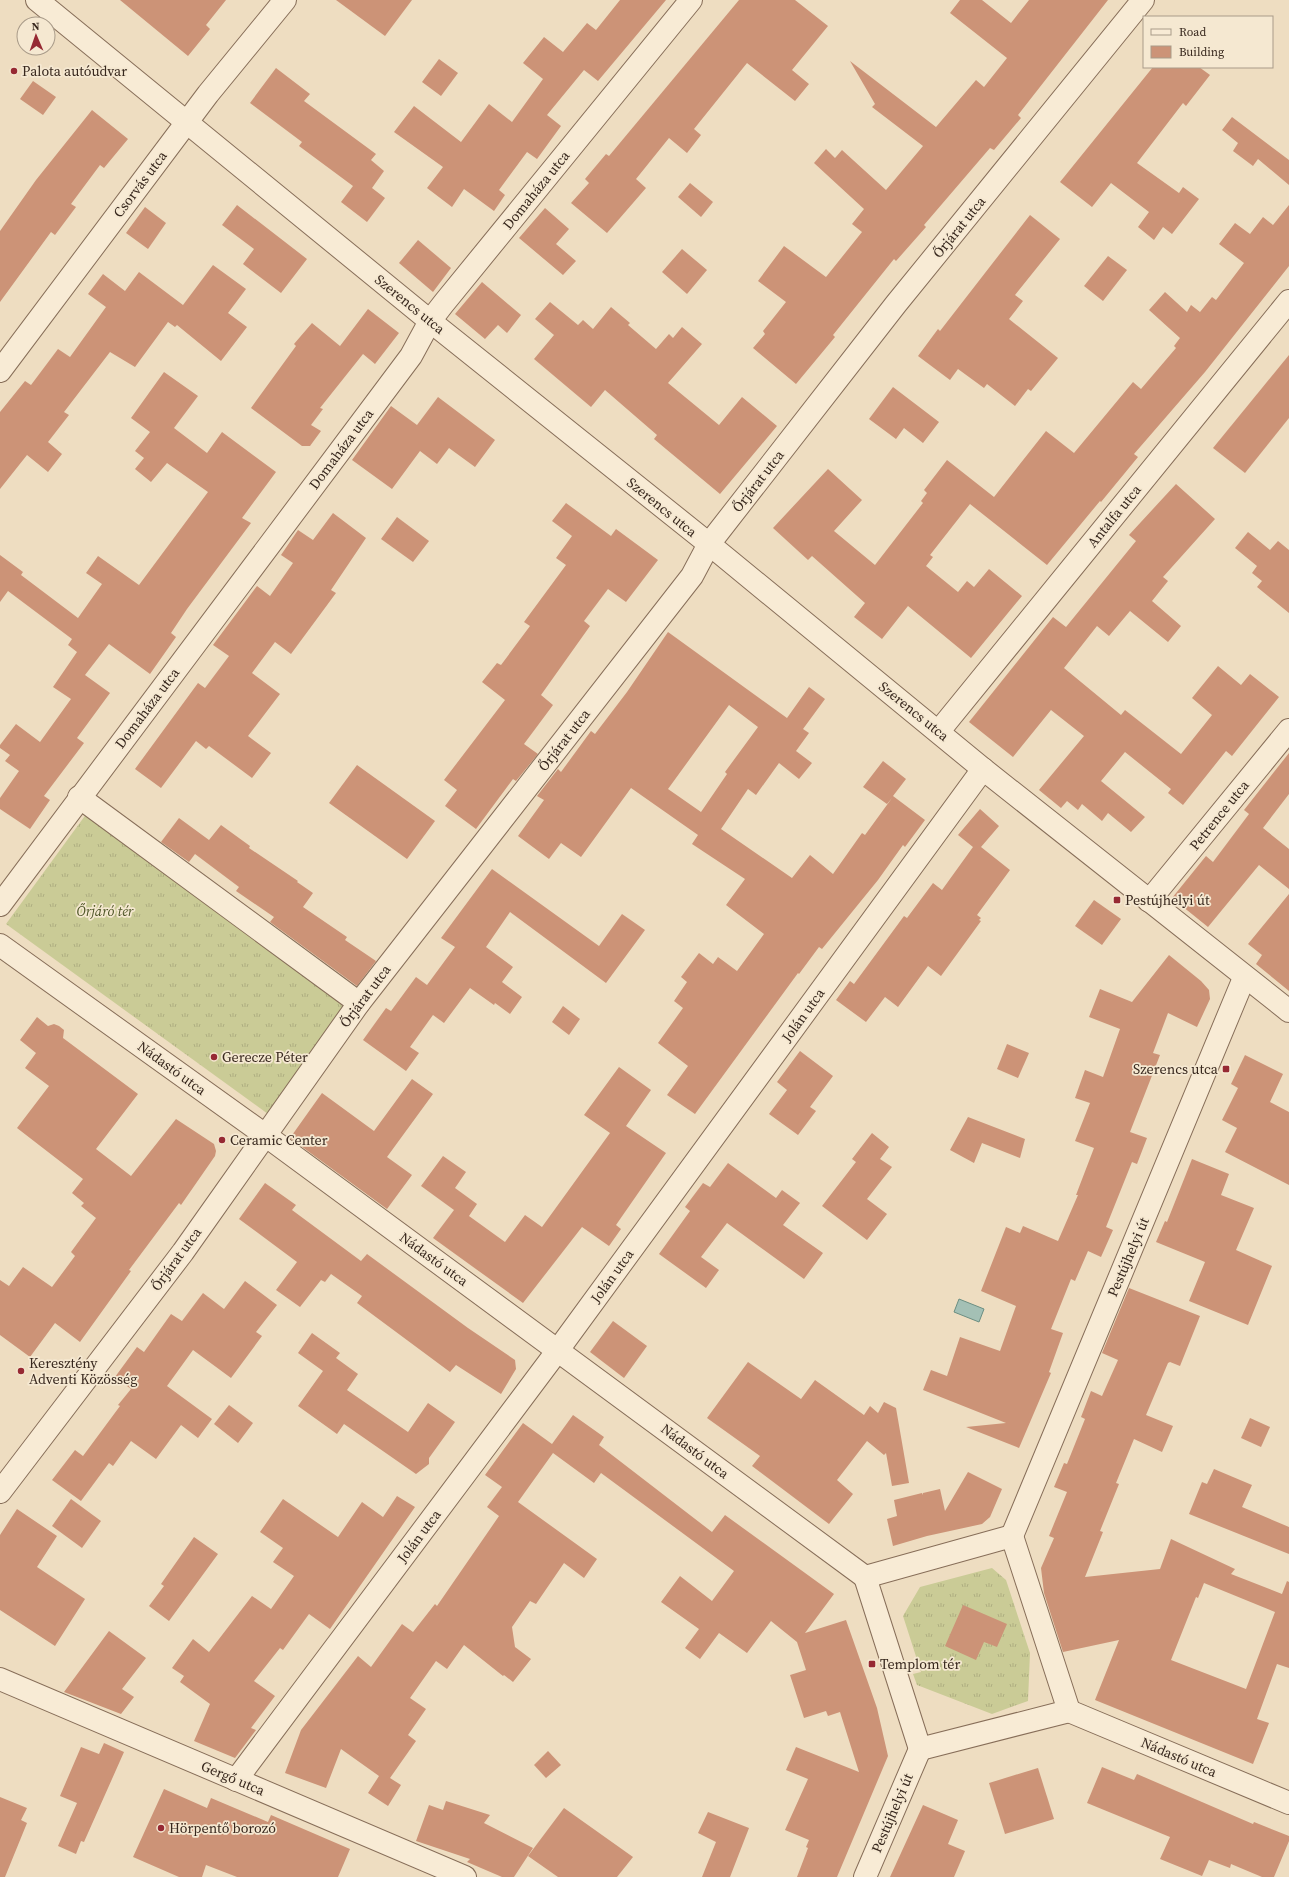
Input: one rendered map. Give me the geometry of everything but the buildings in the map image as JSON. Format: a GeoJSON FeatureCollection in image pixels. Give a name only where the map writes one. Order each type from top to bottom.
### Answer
{"type":"FeatureCollection","features":[{"type":"Feature","properties":{"kind":"street","name":"Szerencs utca"},"geometry":{"type":"LineString","coordinates":[[37,0],[430,321],[709,544],[939,731],[983,769],[1244,978],[1289,1011]]}},
{"type":"Feature","properties":{"kind":"street","name":"Csorvás utca"},"geometry":{"type":"LineString","coordinates":[[0,371],[186,123],[285,0]]}},
{"type":"Feature","properties":{"kind":"street","name":"Domaháza utca"},"geometry":{"type":"LineString","coordinates":[[0,905],[79,797],[412,356],[430,321],[691,0]]}},
{"type":"Feature","properties":{"kind":"street","name":"Őrjárat utca"},"geometry":{"type":"LineString","coordinates":[[0,1492],[183,1252],[359,1003],[692,576],[709,544],[896,304],[1143,0]]}},
{"type":"Feature","properties":{"kind":"street","name":"Antalfa utca"},"geometry":{"type":"LineString","coordinates":[[939,731],[1289,301]]}},
{"type":"Feature","properties":{"kind":"street","name":"Petrence utca"},"geometry":{"type":"LineString","coordinates":[[1149,901],[1289,730]]}},
{"type":"Feature","properties":{"kind":"street","name":"Jolán utca"},"geometry":{"type":"LineString","coordinates":[[236,1780],[558,1350],[983,769]]}},
{"type":"Feature","properties":{"kind":"street"},"geometry":{"type":"LineString","coordinates":[[79,797],[359,1003]]}},
{"type":"Feature","properties":{"kind":"street","name":"Nádastó utca"},"geometry":{"type":"LineString","coordinates":[[0,946],[266,1135],[865,1577]]}},
{"type":"Feature","properties":{"kind":"street","name":"Pestújhelyi út"},"geometry":{"type":"LineString","coordinates":[[1012,1536],[1244,978]]}},
{"type":"Feature","properties":{"kind":"street"},"geometry":{"type":"LineString","coordinates":[[1012,1536],[1069,1711],[920,1749],[865,1577],[1012,1536]]}},
{"type":"Feature","properties":{"kind":"street","name":"Gergő utca"},"geometry":{"type":"LineString","coordinates":[[0,1679],[465,1877]]}},
{"type":"Feature","properties":{"kind":"street","name":"Nádastó utca"},"geometry":{"type":"LineString","coordinates":[[1069,1711],[1289,1803]]}},
{"type":"Feature","properties":{"kind":"street","name":"Pestújhelyi út"},"geometry":{"type":"LineString","coordinates":[[865,1877],[920,1749]]}},
{"type":"Feature","properties":{"kind":"green space","name":"Őrjáró tér"},"geometry":{"type":"Polygon","coordinates":[[[87,813],[348,1005],[268,1114],[6,924],[87,813]]]}},
{"type":"Feature","properties":{"kind":"green space"},"geometry":{"type":"Polygon","coordinates":[[[992,1568],[1006,1580],[1030,1653],[1028,1701],[992,1714],[917,1685],[913,1674],[921,1672],[903,1616],[920,1587],[992,1568]]]}},
{"type":"Feature","properties":{"kind":"shaded area"},"geometry":{"type":"Polygon","coordinates":[[[959,1299],[984,1309],[979,1322],[954,1312],[959,1299]]]}},
{"type":"Feature","properties":{"kind":"place","name":"Palota autóudvar"},"geometry":{"type":"Point","coordinates":[14,71]}},
{"type":"Feature","properties":{"kind":"place","name":"Pestújhelyi út"},"geometry":{"type":"Point","coordinates":[1117,900]}},
{"type":"Feature","properties":{"kind":"place","name":"Gerecze Péter"},"geometry":{"type":"Point","coordinates":[214,1057]}},
{"type":"Feature","properties":{"kind":"place","name":"Szerencs utca"},"geometry":{"type":"Point","coordinates":[1226,1069]}},
{"type":"Feature","properties":{"kind":"place","name":"Ceramic Center"},"geometry":{"type":"Point","coordinates":[222,1140]}},
{"type":"Feature","properties":{"kind":"place","name":"Keresztény Adventi Közösség"},"geometry":{"type":"Point","coordinates":[21,1371]}},
{"type":"Feature","properties":{"kind":"place","name":"Templom tér"},"geometry":{"type":"Point","coordinates":[872,1664]}},
{"type":"Feature","properties":{"kind":"place","name":"Hörpentő borozó"},"geometry":{"type":"Point","coordinates":[161,1828]}}]}
